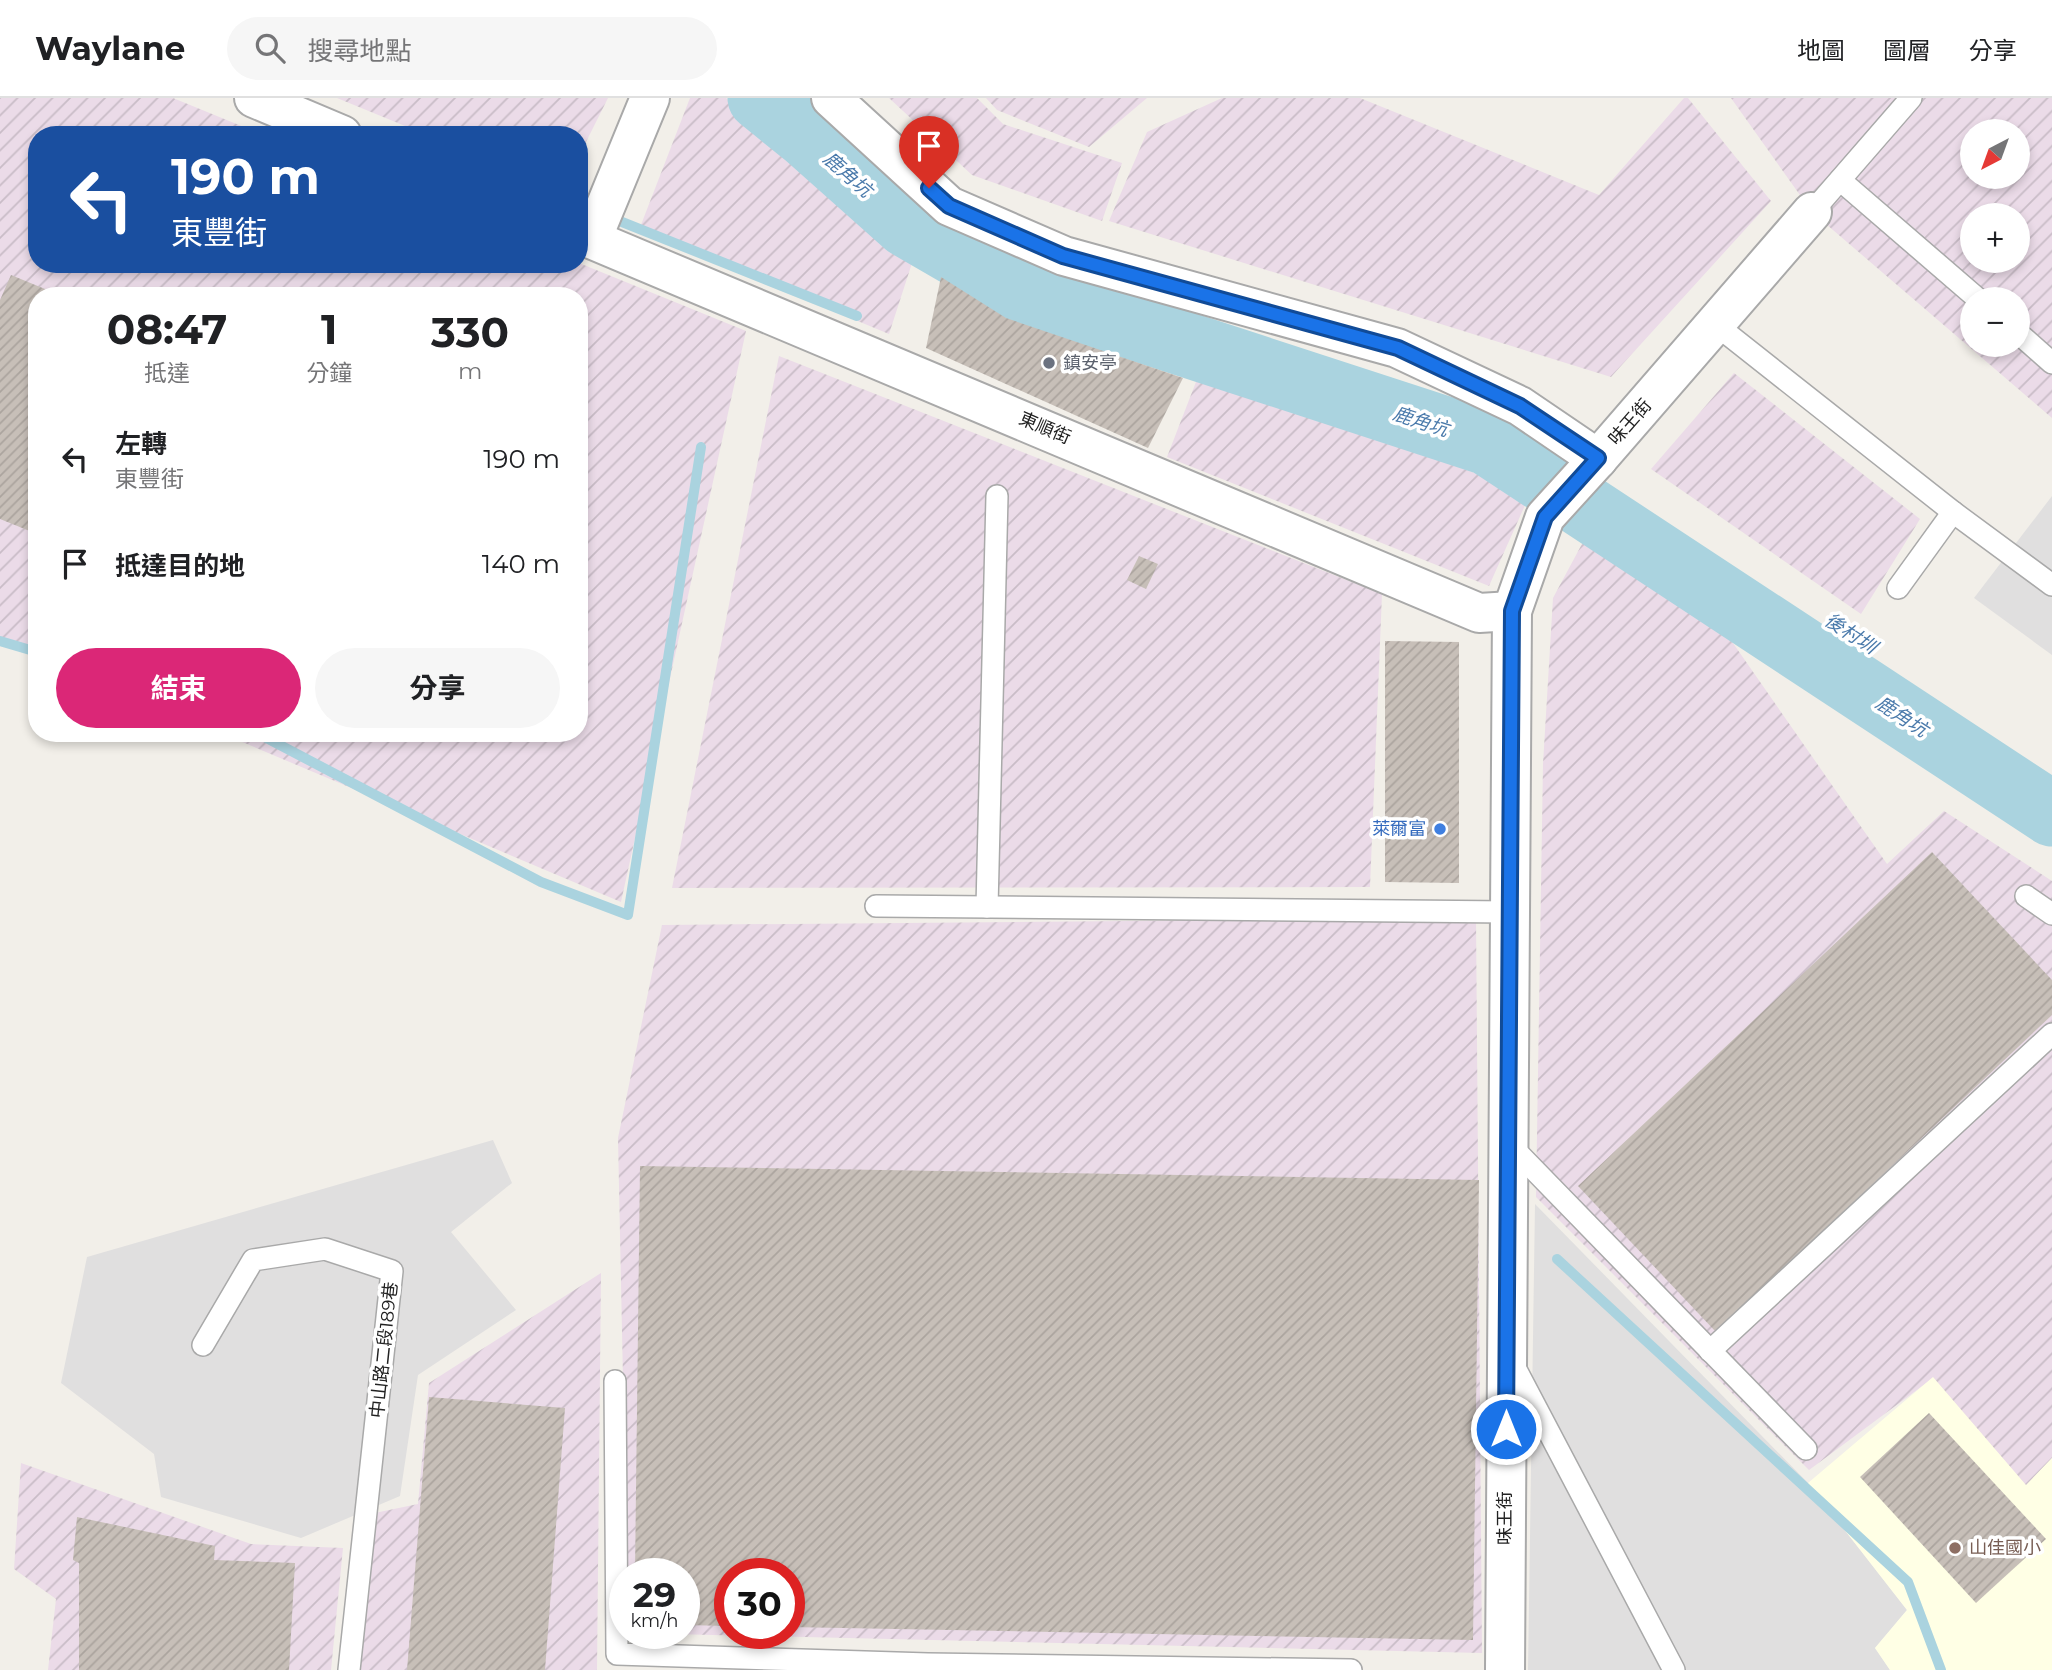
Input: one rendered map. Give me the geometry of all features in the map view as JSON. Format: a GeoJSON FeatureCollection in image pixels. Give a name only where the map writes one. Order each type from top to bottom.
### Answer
{"type":"FeatureCollection","features":[{"type":"Feature","properties":{"kind":"street"},"geometry":{"type":"LineString","coordinates":[[254,98],[321,126]]}},
{"type":"Feature","properties":{"kind":"street"},"geometry":{"type":"LineString","coordinates":[[588,230],[650,98]]}},
{"type":"Feature","properties":{"kind":"street"},"geometry":{"type":"LineString","coordinates":[[831,98],[949,206],[1063,256],[1398,348],[1520,406],[1597,460]]}},
{"type":"Feature","properties":{"kind":"street","name":"味王街"},"geometry":{"type":"LineString","coordinates":[[1505,1670],[1512,611],[1545,517],[1812,212]]}},
{"type":"Feature","properties":{"kind":"street","name":"東順街"},"geometry":{"type":"LineString","coordinates":[[588,237],[1479,613],[1512,611]]}},
{"type":"Feature","properties":{"kind":"lane"},"geometry":{"type":"LineString","coordinates":[[1812,212],[1911,98]]}},
{"type":"Feature","properties":{"kind":"lane"},"geometry":{"type":"LineString","coordinates":[[1840,180],[1964,287]]}},
{"type":"Feature","properties":{"kind":"lane"},"geometry":{"type":"LineString","coordinates":[[1715,324],[1953,512],[2052,585]]}},
{"type":"Feature","properties":{"kind":"lane"},"geometry":{"type":"LineString","coordinates":[[2030,344],[2052,363]]}},
{"type":"Feature","properties":{"kind":"lane"},"geometry":{"type":"LineString","coordinates":[[987,907],[997,496]]}},
{"type":"Feature","properties":{"kind":"lane"},"geometry":{"type":"LineString","coordinates":[[1898,588],[1953,512]]}},
{"type":"Feature","properties":{"kind":"lane"},"geometry":{"type":"LineString","coordinates":[[2026,896],[2052,914]]}},
{"type":"Feature","properties":{"kind":"lane"},"geometry":{"type":"LineString","coordinates":[[876,906],[1510,912]]}},
{"type":"Feature","properties":{"kind":"lane"},"geometry":{"type":"LineString","coordinates":[[1710,1350],[2052,1034]]}},
{"type":"Feature","properties":{"kind":"lane"},"geometry":{"type":"LineString","coordinates":[[1507,1143],[1806,1449]]}},
{"type":"Feature","properties":{"kind":"lane","name":"中山路二段189巷"},"geometry":{"type":"LineString","coordinates":[[203,1345],[253,1260],[326,1249],[392,1271],[349,1670]]}},
{"type":"Feature","properties":{"kind":"lane"},"geometry":{"type":"LineString","coordinates":[[1506,1349],[1674,1670]]}},
{"type":"Feature","properties":{"kind":"lane"},"geometry":{"type":"LineString","coordinates":[[615,1381],[617,1654],[928,1667],[1351,1670]]}},
{"type":"Feature","properties":{"kind":"shaded area"},"geometry":{"type":"Polygon","coordinates":[[[0,98],[173,98],[241,126],[28,126],[28,273],[588,273],[588,267],[746,331],[621,902],[242,742],[588,742],[588,287],[28,287],[28,651],[0,640],[0,98]]]}},
{"type":"Feature","properties":{"kind":"shaded area"},"geometry":{"type":"Polygon","coordinates":[[[337,98],[608,98],[588,138],[588,126],[405,126],[337,98]]]}},
{"type":"Feature","properties":{"kind":"shaded area"},"geometry":{"type":"Polygon","coordinates":[[[690,98],[726,98],[913,260],[889,334],[639,230],[690,98]]]}},
{"type":"Feature","properties":{"kind":"shaded area"},"geometry":{"type":"Polygon","coordinates":[[[889,98],[977,98],[1003,124],[1122,163],[1102,221],[972,175],[889,98]]]}},
{"type":"Feature","properties":{"kind":"shaded area"},"geometry":{"type":"Polygon","coordinates":[[[986,98],[1147,98],[1089,147],[997,110],[986,98]]]}},
{"type":"Feature","properties":{"kind":"shaded area"},"geometry":{"type":"Polygon","coordinates":[[[1222,98],[1360,98],[1599,195],[1684,98],[1688,98],[1771,201],[1611,377],[1109,221],[1147,132],[1222,98]]]}},
{"type":"Feature","properties":{"kind":"shaded area"},"geometry":{"type":"Polygon","coordinates":[[[1731,98],[2052,98],[2052,418],[1981,357],[2030,357],[2030,287],[1960,287],[1960,339],[1812,212],[1731,98]]]}},
{"type":"Feature","properties":{"kind":"shaded area"},"geometry":{"type":"Polygon","coordinates":[[[779,356],[1382,594],[1370,887],[672,888],[779,356]]]}},
{"type":"Feature","properties":{"kind":"shaded area"},"geometry":{"type":"Polygon","coordinates":[[[1201,369],[1530,494],[1489,586],[1167,457],[1201,369]]]}},
{"type":"Feature","properties":{"kind":"shaded area"},"geometry":{"type":"Polygon","coordinates":[[[1734,373],[1920,519],[1861,614],[1651,469],[1734,373]]]}},
{"type":"Feature","properties":{"kind":"shaded area"},"geometry":{"type":"Polygon","coordinates":[[[2052,496],[2052,655],[1974,598],[2052,496]]]}},
{"type":"Feature","properties":{"kind":"shaded area"},"geometry":{"type":"Polygon","coordinates":[[[1590,529],[1705,603],[1887,864],[1944,811],[2052,881],[2052,1458],[2026,1486],[1933,1378],[1809,1470],[1536,1197],[1543,764],[1553,598],[1590,529]]]}},
{"type":"Feature","properties":{"kind":"shaded area"},"geometry":{"type":"Polygon","coordinates":[[[1476,918],[1482,1653],[805,1637],[805,1558],[714,1558],[714,1635],[700,1635],[700,1558],[627,1558],[618,1138],[662,925],[1476,918]]]}},
{"type":"Feature","properties":{"kind":"shaded area"},"geometry":{"type":"Polygon","coordinates":[[[493,1140],[512,1183],[451,1232],[516,1310],[418,1375],[400,1496],[301,1538],[161,1497],[154,1454],[61,1383],[87,1257],[493,1140]]]}},
{"type":"Feature","properties":{"kind":"shaded area"},"geometry":{"type":"Polygon","coordinates":[[[1535,1204],[1808,1483],[1907,1610],[1875,1648],[1890,1670],[1528,1670],[1535,1204]]]}},
{"type":"Feature","properties":{"kind":"shaded area"},"geometry":{"type":"Polygon","coordinates":[[[601,1273],[597,1670],[354,1670],[365,1515],[418,1504],[429,1383],[601,1273]]]}},
{"type":"Feature","properties":{"kind":"shaded area","name":"山佳國小"},"geometry":{"type":"Polygon","coordinates":[[[1933,1377],[2026,1485],[2052,1458],[2052,1670],[1890,1670],[1875,1648],[1907,1610],[1808,1483],[1933,1377]]]}},
{"type":"Feature","properties":{"kind":"shaded area"},"geometry":{"type":"Polygon","coordinates":[[[21,1463],[251,1544],[343,1548],[331,1670],[48,1670],[56,1599],[14,1569],[21,1463]]]}},
{"type":"Feature","properties":{"kind":"building"},"geometry":{"type":"Polygon","coordinates":[[[11,275],[40,287],[28,287],[28,530],[0,519],[0,300],[11,275]]]}},
{"type":"Feature","properties":{"kind":"building","name":"鎮安亭"},"geometry":{"type":"Polygon","coordinates":[[[941,277],[1006,318],[1183,378],[1148,448],[926,348],[941,277]]]}},
{"type":"Feature","properties":{"kind":"building"},"geometry":{"type":"Polygon","coordinates":[[[1139,556],[1158,564],[1146,589],[1127,580],[1139,556]]]}},
{"type":"Feature","properties":{"kind":"building"},"geometry":{"type":"Polygon","coordinates":[[[1385,641],[1459,642],[1459,883],[1385,882],[1385,641]]]}},
{"type":"Feature","properties":{"kind":"building"},"geometry":{"type":"Polygon","coordinates":[[[1932,852],[2052,980],[2052,1015],[1716,1332],[1578,1186],[1932,852]]]}},
{"type":"Feature","properties":{"kind":"building"},"geometry":{"type":"Polygon","coordinates":[[[640,1166],[1479,1180],[1473,1640],[805,1627],[805,1558],[714,1558],[714,1626],[700,1625],[700,1558],[635,1558],[640,1166]]]}},
{"type":"Feature","properties":{"kind":"building"},"geometry":{"type":"Polygon","coordinates":[[[429,1397],[565,1408],[545,1670],[407,1670],[429,1397]]]}},
{"type":"Feature","properties":{"kind":"building"},"geometry":{"type":"Polygon","coordinates":[[[1929,1413],[2046,1539],[1976,1603],[1860,1477],[1929,1413]]]}},
{"type":"Feature","properties":{"kind":"building"},"geometry":{"type":"Polygon","coordinates":[[[77,1517],[215,1546],[214,1560],[295,1563],[289,1670],[79,1670],[79,1563],[73,1560],[77,1517]]]}},
{"type":"Feature","properties":{"kind":"waterway","name":"鹿角坑"},"geometry":{"type":"LineString","coordinates":[[760,98],[907,225],[1019,290],[1488,443],[2052,814]]}},
{"type":"Feature","properties":{"kind":"waterway"},"geometry":{"type":"LineString","coordinates":[[622,222],[857,316]]}},
{"type":"Feature","properties":{"kind":"waterway"},"geometry":{"type":"LineString","coordinates":[[274,742],[541,882],[628,915],[701,447]]}},
{"type":"Feature","properties":{"kind":"waterway","name":"後村圳"},"geometry":{"type":"LineString","coordinates":[[1632,511],[2052,784]]}},
{"type":"Feature","properties":{"kind":"waterway"},"geometry":{"type":"LineString","coordinates":[[0,641],[28,649]]}},
{"type":"Feature","properties":{"kind":"waterway"},"geometry":{"type":"LineString","coordinates":[[1557,1259],[1908,1582],[1941,1670]]}},
{"type":"Feature","properties":{"kind":"place","name":"鎮安亭"},"geometry":{"type":"Point","coordinates":[1049,363]}},
{"type":"Feature","properties":{"kind":"place","name":"萊爾富"},"geometry":{"type":"Point","coordinates":[1440,829]}},
{"type":"Feature","properties":{"kind":"place","name":"山佳國小"},"geometry":{"type":"Point","coordinates":[1955,1548]}},
{"type":"Feature","properties":{"kind":"route"},"geometry":{"type":"LineString","coordinates":[[929,188],[949,206],[1063,256],[1398,348],[1520,406],[1598,458],[1545,517],[1512,611],[1506,1429]]}}]}
